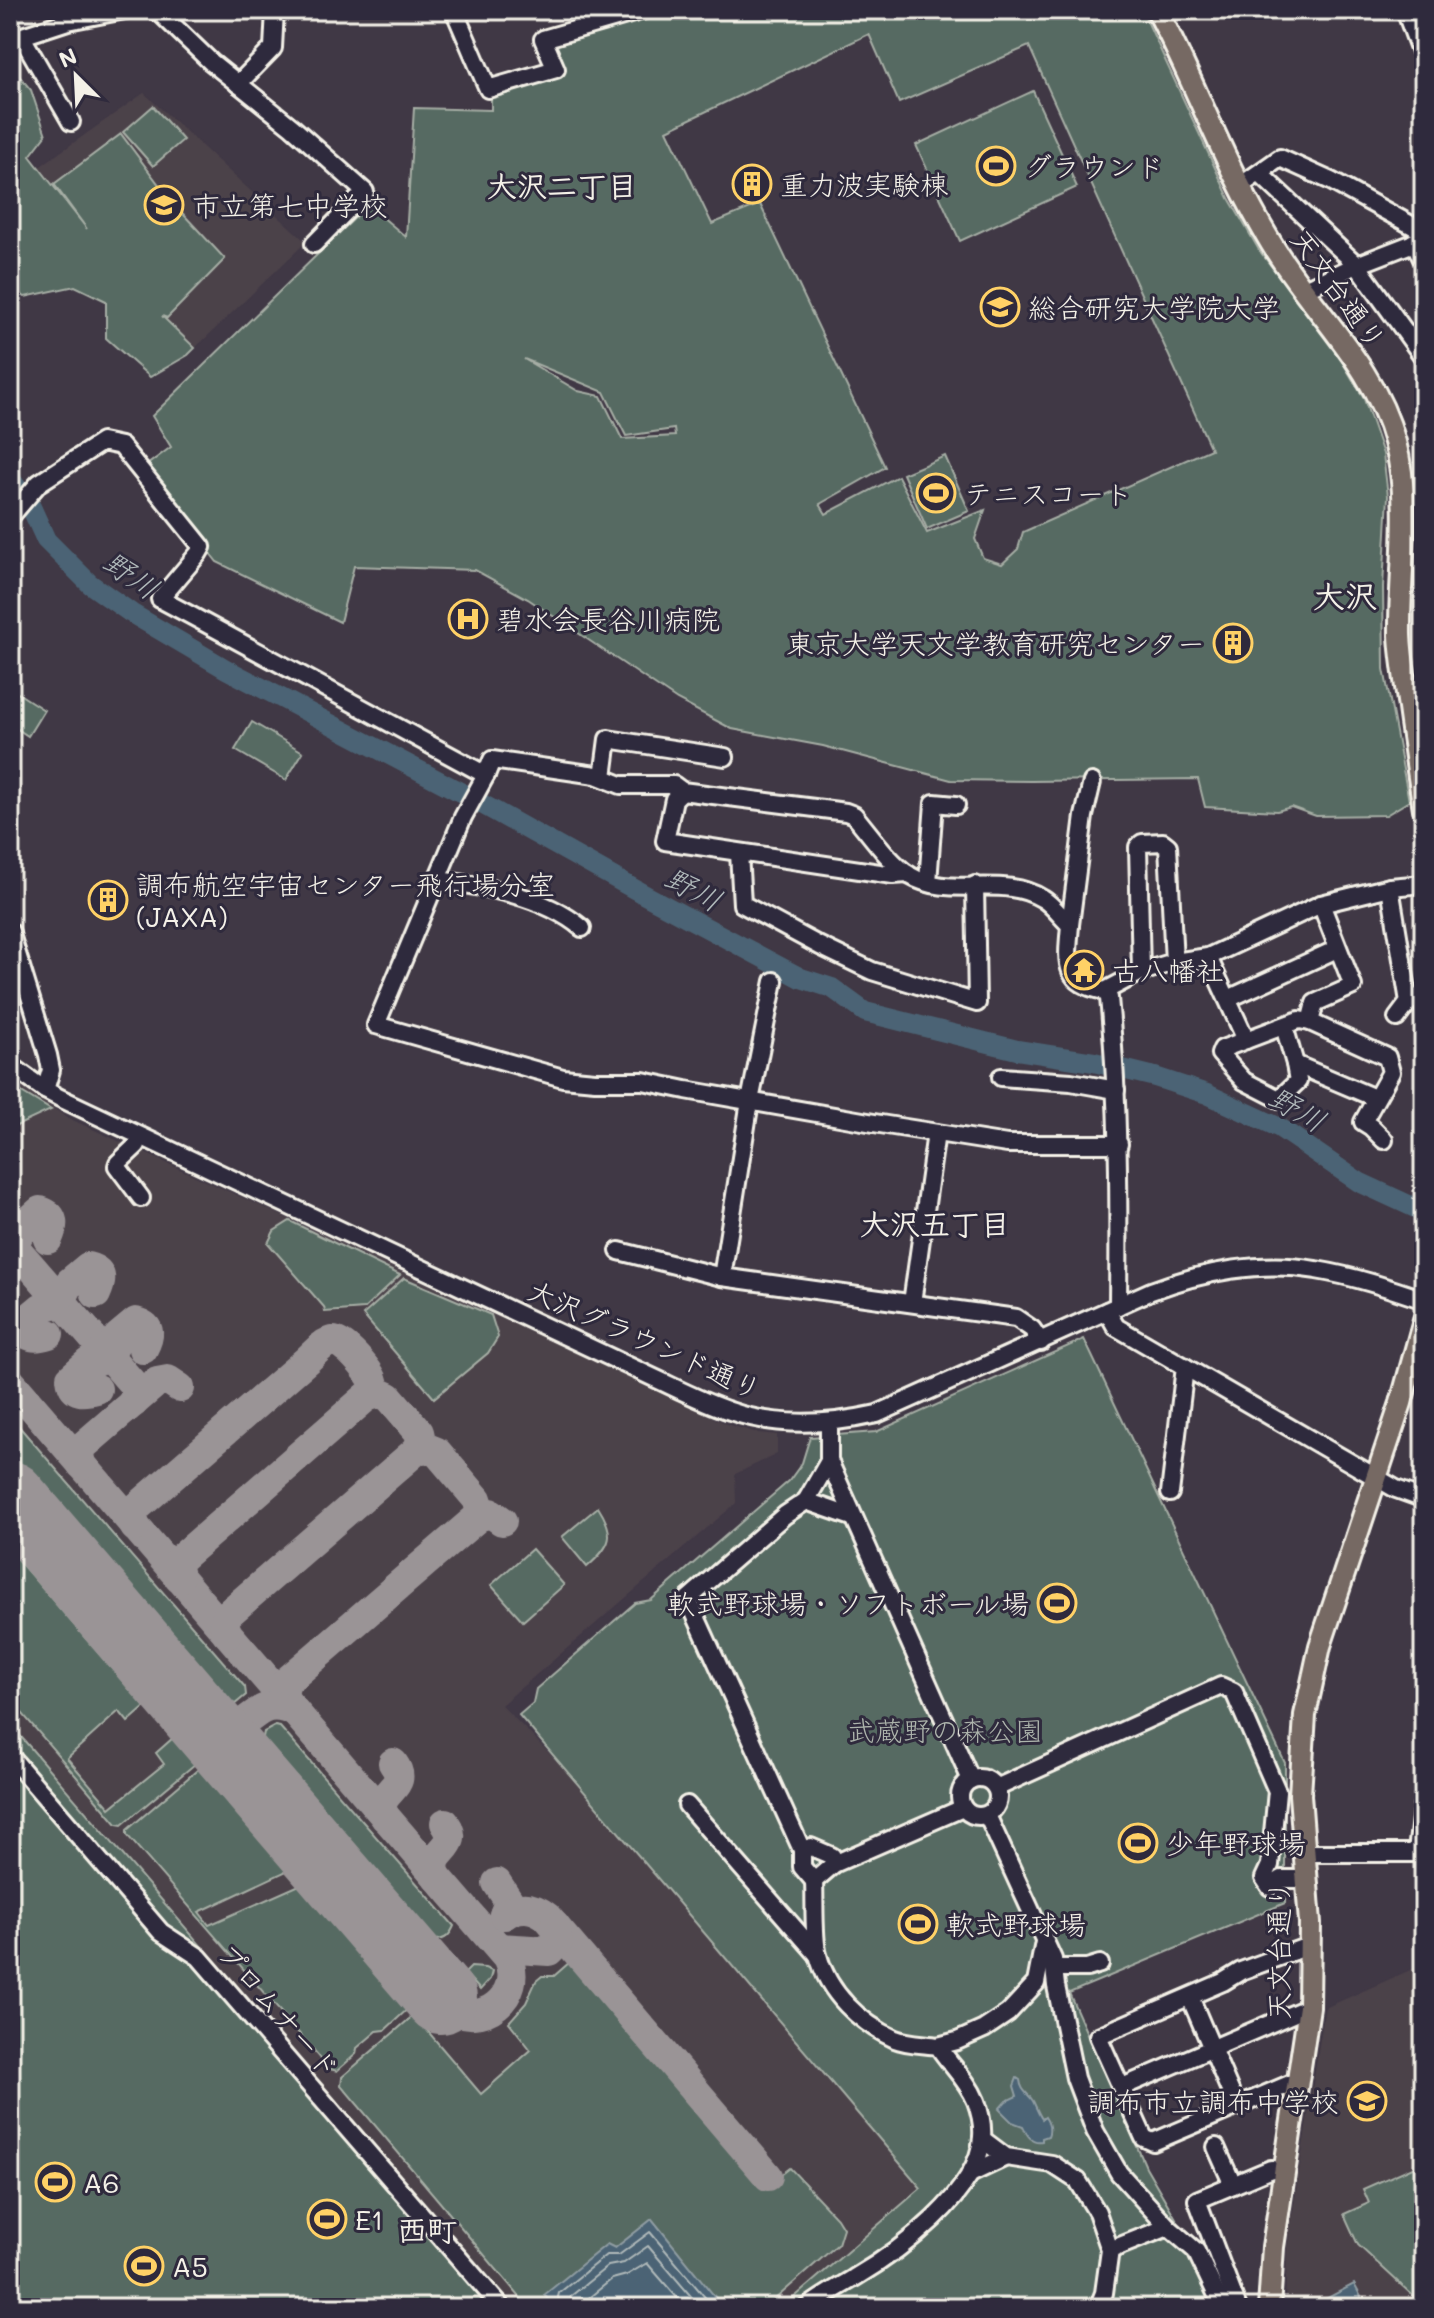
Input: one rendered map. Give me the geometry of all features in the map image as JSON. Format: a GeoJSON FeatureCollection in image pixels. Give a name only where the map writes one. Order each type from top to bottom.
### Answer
{"type":"FeatureCollection","features":[{"type":"Feature","properties":{"kind":"main road","name":"天文台通り"},"geometry":{"type":"LineString","coordinates":[[1157,10],[1240,186],[1272,245],[1370,381],[1396,443],[1403,491],[1400,638],[1424,809]]}},
{"type":"Feature","properties":{"kind":"main road","name":"天文台通り"},"geometry":{"type":"LineString","coordinates":[[1269,2308],[1273,2247],[1309,2007],[1311,1945],[1300,1791],[1303,1728],[1313,1671],[1401,1403],[1424,1320]]}},
{"type":"Feature","properties":{"kind":"street"},"geometry":{"type":"LineString","coordinates":[[71,122],[16,39],[68,21],[125,10]]}},
{"type":"Feature","properties":{"kind":"street"},"geometry":{"type":"LineString","coordinates":[[157,10],[365,192],[314,244]]}},
{"type":"Feature","properties":{"kind":"street"},"geometry":{"type":"LineString","coordinates":[[238,84],[273,48],[275,10]]}},
{"type":"Feature","properties":{"kind":"street"},"geometry":{"type":"LineString","coordinates":[[454,10],[488,89],[556,69],[543,39],[644,10]]}},
{"type":"Feature","properties":{"kind":"street"},"geometry":{"type":"LineString","coordinates":[[1405,10],[1424,62]]}},
{"type":"Feature","properties":{"kind":"street"},"geometry":{"type":"LineString","coordinates":[[1240,186],[1280,158],[1342,187],[1421,238]]}},
{"type":"Feature","properties":{"kind":"street"},"geometry":{"type":"LineString","coordinates":[[1260,174],[1357,265],[1424,358]]}},
{"type":"Feature","properties":{"kind":"street"},"geometry":{"type":"LineString","coordinates":[[1421,238],[1424,263]]}},
{"type":"Feature","properties":{"kind":"street"},"geometry":{"type":"LineString","coordinates":[[1302,290],[1421,238]]}},
{"type":"Feature","properties":{"kind":"street"},"geometry":{"type":"LineString","coordinates":[[11,516],[49,475],[102,442],[121,446],[202,547],[160,599],[485,776]]}},
{"type":"Feature","properties":{"kind":"street"},"geometry":{"type":"LineString","coordinates":[[603,777],[608,739],[725,757]]}},
{"type":"Feature","properties":{"kind":"street"},"geometry":{"type":"LineString","coordinates":[[1070,925],[1044,899],[1017,887],[939,885],[908,874],[854,815],[846,812],[682,791],[674,785],[621,785],[603,777],[492,760],[465,814],[376,1025],[563,1078],[643,1081],[1007,1144],[1119,1144]]}},
{"type":"Feature","properties":{"kind":"street"},"geometry":{"type":"LineString","coordinates":[[1092,782],[1084,816],[1070,925],[1069,964],[1073,978],[1081,984],[1105,991],[1109,998],[1119,1144],[1112,1309],[1116,1327],[1376,1478],[1424,1499]]}},
{"type":"Feature","properties":{"kind":"street"},"geometry":{"type":"LineString","coordinates":[[682,791],[674,799],[665,841],[893,875],[908,874]]}},
{"type":"Feature","properties":{"kind":"street"},"geometry":{"type":"LineString","coordinates":[[928,882],[934,803],[956,805]]}},
{"type":"Feature","properties":{"kind":"street"},"geometry":{"type":"LineString","coordinates":[[1141,972],[1138,847],[1142,843],[1163,842],[1168,846],[1174,962]]}},
{"type":"Feature","properties":{"kind":"street"},"geometry":{"type":"LineString","coordinates":[[739,853],[742,904],[872,971],[977,1003],[975,885]]}},
{"type":"Feature","properties":{"kind":"street"},"geometry":{"type":"LineString","coordinates":[[437,880],[490,887],[569,918],[582,928]]}},
{"type":"Feature","properties":{"kind":"street"},"geometry":{"type":"LineString","coordinates":[[1105,991],[1141,972],[1174,962],[1208,957],[1321,904],[1390,887],[1424,884]]}},
{"type":"Feature","properties":{"kind":"street"},"geometry":{"type":"LineString","coordinates":[[1390,887],[1416,998],[1397,1018]]}},
{"type":"Feature","properties":{"kind":"street"},"geometry":{"type":"LineString","coordinates":[[1310,1022],[1315,1003],[1353,986],[1321,904]]}},
{"type":"Feature","properties":{"kind":"street"},"geometry":{"type":"LineString","coordinates":[[10,931],[48,1055],[51,1070],[45,1090]]}},
{"type":"Feature","properties":{"kind":"street"},"geometry":{"type":"LineString","coordinates":[[1228,999],[1337,949]]}},
{"type":"Feature","properties":{"kind":"street"},"geometry":{"type":"LineString","coordinates":[[1208,957],[1246,1040]]}},
{"type":"Feature","properties":{"kind":"street"},"geometry":{"type":"LineString","coordinates":[[722,1277],[750,1101],[774,981]]}},
{"type":"Feature","properties":{"kind":"street"},"geometry":{"type":"LineString","coordinates":[[1284,1026],[1298,1081],[1279,1099],[1244,1081],[1220,1054],[1222,1049],[1299,1020],[1310,1022],[1387,1057],[1391,1072],[1363,1122],[1384,1140]]}},
{"type":"Feature","properties":{"kind":"street"},"geometry":{"type":"LineString","coordinates":[[1295,1064],[1375,1098]]}},
{"type":"Feature","properties":{"kind":"street","name":"大沢グラウンド通り"},"geometry":{"type":"LineString","coordinates":[[10,1065],[45,1090],[717,1406],[768,1421],[794,1424],[829,1422],[877,1414],[1151,1291],[1187,1279],[1238,1269],[1313,1269],[1374,1283],[1424,1300]]}},
{"type":"Feature","properties":{"kind":"street"},"geometry":{"type":"LineString","coordinates":[[1001,1077],[1071,1082],[1116,1090]]}},
{"type":"Feature","properties":{"kind":"street"},"geometry":{"type":"LineString","coordinates":[[912,1303],[936,1133]]}},
{"type":"Feature","properties":{"kind":"street"},"geometry":{"type":"LineString","coordinates":[[137,1145],[117,1166],[141,1198]]}},
{"type":"Feature","properties":{"kind":"street"},"geometry":{"type":"LineString","coordinates":[[619,1251],[722,1277],[1016,1318],[1032,1329],[1041,1342]]}},
{"type":"Feature","properties":{"kind":"street"},"geometry":{"type":"LineString","coordinates":[[1170,1493],[1185,1367]]}},
{"type":"Feature","properties":{"kind":"street"},"geometry":{"type":"LineString","coordinates":[[829,1422],[829,1461],[971,1780]]}},
{"type":"Feature","properties":{"kind":"street"},"geometry":{"type":"LineString","coordinates":[[817,1954],[814,1881],[802,1867],[802,1850],[688,1599],[785,1515],[806,1501],[829,1461]]}},
{"type":"Feature","properties":{"kind":"street"},"geometry":{"type":"LineString","coordinates":[[806,1501],[852,1517]]}},
{"type":"Feature","properties":{"kind":"street"},"geometry":{"type":"LineString","coordinates":[[996,1788],[1221,1686],[1234,1692],[1277,1791],[1270,1865],[1264,1878],[1270,1887],[1282,1879],[1306,1879]]}},
{"type":"Feature","properties":{"kind":"street","name":"プロムナード"},"geometry":{"type":"LineString","coordinates":[[10,1756],[161,1932],[199,1957],[502,2308]]}},
{"type":"Feature","properties":{"kind":"street"},"geometry":{"type":"LineString","coordinates":[[982,1778],[996,1788],[996,1806],[987,1815],[974,1816],[963,1808],[960,1795],[971,1780],[982,1778]]}},
{"type":"Feature","properties":{"kind":"street"},"geometry":{"type":"LineString","coordinates":[[1277,1791],[1300,1791]]}},
{"type":"Feature","properties":{"kind":"street"},"geometry":{"type":"LineString","coordinates":[[1304,1853],[1421,1852],[1424,1794]]}},
{"type":"Feature","properties":{"kind":"street"},"geometry":{"type":"LineString","coordinates":[[687,1805],[817,1954],[843,2003],[897,2040],[938,2046],[984,2029],[1008,2013],[1036,1983],[1044,1942]]}},
{"type":"Feature","properties":{"kind":"street"},"geometry":{"type":"LineString","coordinates":[[814,1881],[834,1864],[963,1808]]}},
{"type":"Feature","properties":{"kind":"street"},"geometry":{"type":"LineString","coordinates":[[987,1815],[1053,1959],[1075,2078],[1095,2131],[1119,2173],[1168,2227],[1196,2251],[1223,2308]]}},
{"type":"Feature","properties":{"kind":"street"},"geometry":{"type":"LineString","coordinates":[[802,1850],[811,1847],[832,1856],[834,1864]]}},
{"type":"Feature","properties":{"kind":"street"},"geometry":{"type":"LineString","coordinates":[[1299,2080],[1153,2142],[1144,2138],[1098,2036],[1223,1982],[1241,1971],[1311,1945]]}},
{"type":"Feature","properties":{"kind":"street"},"geometry":{"type":"LineString","coordinates":[[1054,1968],[1087,1968],[1100,1964]]}},
{"type":"Feature","properties":{"kind":"street"},"geometry":{"type":"LineString","coordinates":[[1036,1983],[1056,1986]]}},
{"type":"Feature","properties":{"kind":"street"},"geometry":{"type":"LineString","coordinates":[[1190,1997],[1237,2107]]}},
{"type":"Feature","properties":{"kind":"street"},"geometry":{"type":"LineString","coordinates":[[1122,2087],[1309,2007]]}},
{"type":"Feature","properties":{"kind":"street"},"geometry":{"type":"LineString","coordinates":[[807,2308],[922,2231],[970,2174],[982,2139],[980,2114],[958,2069],[938,2046]]}},
{"type":"Feature","properties":{"kind":"street"},"geometry":{"type":"LineString","coordinates":[[982,2139],[1006,2157],[1052,2164],[1078,2181],[1097,2212],[1110,2250],[1104,2293],[1098,2308]]}},
{"type":"Feature","properties":{"kind":"street"},"geometry":{"type":"LineString","coordinates":[[1216,2147],[1233,2185]]}},
{"type":"Feature","properties":{"kind":"street"},"geometry":{"type":"LineString","coordinates":[[970,2174],[1006,2157]]}},
{"type":"Feature","properties":{"kind":"street"},"geometry":{"type":"LineString","coordinates":[[1238,2308],[1197,2200],[1271,2169],[1285,2170]]}},
{"type":"Feature","properties":{"kind":"street"},"geometry":{"type":"LineString","coordinates":[[1110,2250],[1168,2227]]}},
{"type":"Feature","properties":{"kind":"shaded area","name":"市立第七中学校"},"geometry":{"type":"Polygon","coordinates":[[[144,93],[306,242],[195,348],[129,300],[38,168],[144,93]]]}},
{"type":"Feature","properties":{"kind":"shaded area"},"geometry":{"type":"Polygon","coordinates":[[[10,1080],[68,1118],[729,1425],[777,1435],[777,1454],[735,1474],[736,1503],[501,1705],[572,1776],[921,2189],[782,2308],[513,2308],[10,1723],[10,1080]]]}},
{"type":"Feature","properties":{"kind":"shaded area","name":"調布市立調布中学校"},"geometry":{"type":"Polygon","coordinates":[[[1424,1964],[1424,2308],[1285,2308],[1287,2248],[1325,2008],[1424,1964]]]}},
{"type":"Feature","properties":{"kind":"green space"},"geometry":{"type":"Polygon","coordinates":[[[659,10],[1142,10],[1229,198],[1259,250],[1339,356],[1364,399],[1383,454],[1388,496],[1383,587],[1384,669],[1409,801],[1386,815],[1316,816],[1291,807],[1277,811],[1205,807],[1198,779],[951,780],[823,746],[732,729],[677,700],[528,599],[475,570],[354,566],[340,622],[217,562],[143,468],[171,447],[152,416],[368,205],[406,237],[414,108],[491,110],[491,94],[559,76],[547,45],[659,10]],[[869,34],[667,130],[712,224],[760,204],[885,467],[820,504],[826,514],[898,476],[927,533],[985,510],[975,539],[983,558],[1002,564],[1018,549],[1023,532],[1211,449],[1029,46],[899,103],[869,34]],[[524,359],[578,391],[601,396],[622,439],[675,436],[674,429],[626,436],[604,392],[524,359]]]}},
{"type":"Feature","properties":{"kind":"green space"},"geometry":{"type":"Polygon","coordinates":[[[10,65],[31,90],[46,135],[30,156],[87,229],[54,184],[121,134],[172,202],[225,259],[167,318],[162,316],[195,348],[150,377],[106,338],[106,301],[75,286],[25,297],[10,287],[10,65]]]}},
{"type":"Feature","properties":{"kind":"green space","name":"グラウンド"},"geometry":{"type":"Polygon","coordinates":[[[1033,91],[1077,187],[960,241],[916,145],[1033,91]]]}},
{"type":"Feature","properties":{"kind":"green space"},"geometry":{"type":"Polygon","coordinates":[[[153,106],[183,140],[153,166],[123,132],[153,106]]]}},
{"type":"Feature","properties":{"kind":"green space","name":"テニスコート"},"geometry":{"type":"Polygon","coordinates":[[[945,456],[969,511],[927,529],[903,474],[945,456]]]}},
{"type":"Feature","properties":{"kind":"green space"},"geometry":{"type":"Polygon","coordinates":[[[10,688],[44,710],[28,736],[10,724],[10,688]]]}},
{"type":"Feature","properties":{"kind":"green space"},"geometry":{"type":"Polygon","coordinates":[[[252,722],[303,752],[286,780],[235,750],[252,722]]]}},
{"type":"Feature","properties":{"kind":"green space"},"geometry":{"type":"Polygon","coordinates":[[[10,1085],[51,1110],[12,1128],[10,1085]]]}},
{"type":"Feature","properties":{"kind":"green space"},"geometry":{"type":"Polygon","coordinates":[[[290,1221],[400,1275],[364,1309],[325,1312],[324,1307],[268,1243],[274,1231],[290,1221]]]}},
{"type":"Feature","properties":{"kind":"green space"},"geometry":{"type":"Polygon","coordinates":[[[404,1278],[491,1315],[498,1337],[488,1353],[434,1398],[363,1315],[404,1278]]]}},
{"type":"Feature","properties":{"kind":"green space","name":"武蔵野の森公園"},"geometry":{"type":"Polygon","coordinates":[[[1084,1339],[1285,1763],[1285,1903],[1069,1993],[1146,2167],[1203,2265],[1220,2308],[782,2308],[921,2188],[519,1715],[533,1703],[536,1689],[635,1603],[651,1600],[789,1481],[802,1463],[810,1437],[876,1432],[1084,1339]]]}},
{"type":"Feature","properties":{"kind":"green space"},"geometry":{"type":"Polygon","coordinates":[[[10,1416],[245,1687],[246,1695],[234,1705],[225,1701],[10,1452],[10,1416]]]}},
{"type":"Feature","properties":{"kind":"green space"},"geometry":{"type":"Polygon","coordinates":[[[598,1507],[607,1525],[609,1539],[602,1552],[587,1567],[562,1537],[598,1507]]]}},
{"type":"Feature","properties":{"kind":"green space"},"geometry":{"type":"Polygon","coordinates":[[[532,1549],[564,1585],[523,1621],[491,1585],[532,1549]]]}},
{"type":"Feature","properties":{"kind":"green space"},"geometry":{"type":"Polygon","coordinates":[[[10,1551],[145,1707],[128,1722],[119,1711],[67,1758],[110,1808],[164,1764],[156,1753],[173,1738],[195,1764],[122,1825],[117,1824],[10,1699],[10,1551]]]}},
{"type":"Feature","properties":{"kind":"green space"},"geometry":{"type":"Polygon","coordinates":[[[10,1724],[513,2308],[10,2308],[10,1724]]]}},
{"type":"Feature","properties":{"kind":"green space"},"geometry":{"type":"Polygon","coordinates":[[[275,1726],[280,1727],[454,1926],[447,1936],[435,1940],[262,1742],[264,1732],[275,1726]]]}},
{"type":"Feature","properties":{"kind":"green space"},"geometry":{"type":"Polygon","coordinates":[[[202,1766],[291,1869],[199,1912],[209,1925],[304,1883],[410,2007],[385,2030],[377,2031],[357,2048],[356,2054],[337,2071],[330,2069],[127,1835],[127,1830],[202,1766]]]}},
{"type":"Feature","properties":{"kind":"green space"},"geometry":{"type":"Polygon","coordinates":[[[570,1962],[765,2187],[790,2168],[843,2228],[838,2244],[765,2308],[529,2308],[341,2085],[342,2077],[414,2015],[481,2094],[531,2050],[509,2022],[526,2003],[536,1981],[542,1976],[554,1976],[570,1962]]]}},
{"type":"Feature","properties":{"kind":"green space"},"geometry":{"type":"Polygon","coordinates":[[[471,1967],[492,1971],[490,1979],[480,1990],[465,1973],[471,1967]]]}},
{"type":"Feature","properties":{"kind":"green space"},"geometry":{"type":"Polygon","coordinates":[[[1424,2162],[1424,2306],[1358,2245],[1344,2214],[1369,2203],[1363,2189],[1424,2162]]]}},
{"type":"Feature","properties":{"kind":"water"},"geometry":{"type":"Polygon","coordinates":[[[1017,2078],[1048,2124],[1048,2136],[1042,2141],[1032,2140],[1023,2126],[1012,2122],[999,2109],[1017,2096],[1014,2086],[1017,2078]]]}},
{"type":"Feature","properties":{"kind":"water"},"geometry":{"type":"Polygon","coordinates":[[[652,2219],[724,2308],[556,2308],[544,2295],[607,2244],[615,2248],[652,2219]]]}},
{"type":"Feature","properties":{"kind":"water"},"geometry":{"type":"Polygon","coordinates":[[[1354,2284],[1366,2306],[1320,2308],[1318,2303],[1354,2284]]]}},
{"type":"Feature","properties":{"kind":"waterway","name":"野川"},"geometry":{"type":"LineString","coordinates":[[10,478],[31,507],[46,540],[90,584],[131,613],[226,669],[464,794],[645,895],[801,978],[832,988],[865,1012],[1017,1050],[1094,1062],[1207,1094],[1280,1128],[1359,1182],[1424,1212]]}},
{"type":"Feature","properties":{"kind":"taxiway"},"geometry":{"type":"LineString","coordinates":[[10,1240],[18,1236],[22,1227],[40,1211],[51,1219],[48,1239]]}},
{"type":"Feature","properties":{"kind":"taxiway"},"geometry":{"type":"LineString","coordinates":[[10,1242],[132,1383],[136,1391],[133,1403]]}},
{"type":"Feature","properties":{"kind":"taxiway"},"geometry":{"type":"LineString","coordinates":[[49,1334],[29,1335],[23,1323],[41,1308],[50,1305],[56,1295],[66,1291],[70,1282],[88,1267],[99,1274],[96,1294]]}},
{"type":"Feature","properties":{"kind":"taxiway"},"geometry":{"type":"LineString","coordinates":[[97,1389],[77,1390],[71,1378],[89,1362],[98,1360],[104,1350],[114,1346],[118,1337],[136,1322],[147,1329],[148,1337],[143,1349]]}},
{"type":"Feature","properties":{"kind":"taxiway"},"geometry":{"type":"LineString","coordinates":[[135,1527],[133,1515],[136,1508],[322,1346],[337,1342],[362,1364],[374,1383],[371,1393],[180,1559],[177,1566],[179,1578]]}},
{"type":"Feature","properties":{"kind":"taxiway"},"geometry":{"type":"LineString","coordinates":[[82,1465],[80,1454],[83,1446],[157,1382],[168,1380],[180,1388]]}},
{"type":"Feature","properties":{"kind":"taxiway"},"geometry":{"type":"LineString","coordinates":[[10,1381],[507,1958],[511,1971],[510,1984],[497,2005],[473,2014],[448,2005]]}},
{"type":"Feature","properties":{"kind":"taxiway"},"geometry":{"type":"LineString","coordinates":[[369,1396],[380,1393],[389,1397],[419,1432],[421,1441],[417,1450]]}},
{"type":"Feature","properties":{"kind":"taxiway"},"geometry":{"type":"LineString","coordinates":[[227,1633],[224,1622],[228,1614],[417,1450],[427,1448],[437,1452],[477,1499],[480,1508],[478,1517]]}},
{"type":"Feature","properties":{"kind":"taxiway"},"geometry":{"type":"LineString","coordinates":[[286,1701],[283,1694],[286,1682],[478,1517],[491,1513],[502,1521]]}},
{"type":"Feature","properties":{"kind":"taxiway"},"geometry":{"type":"LineString","coordinates":[[203,1721],[220,1727],[233,1727],[268,1707],[295,1712]]}},
{"type":"Feature","properties":{"kind":"taxiway"},"geometry":{"type":"LineString","coordinates":[[242,1724],[236,1746],[243,1767]]}},
{"type":"Feature","properties":{"kind":"taxiway"},"geometry":{"type":"LineString","coordinates":[[385,1817],[383,1801],[398,1779],[393,1763]]}},
{"type":"Feature","properties":{"kind":"taxiway"},"geometry":{"type":"LineString","coordinates":[[437,1877],[435,1861],[450,1839],[445,1823]]}},
{"type":"Feature","properties":{"kind":"taxiway"},"geometry":{"type":"LineString","coordinates":[[497,1883],[509,1901],[504,1915]]}},
{"type":"Feature","properties":{"kind":"taxiway"},"geometry":{"type":"LineString","coordinates":[[504,1915],[526,1908],[547,1917],[768,2176]]}},
{"type":"Feature","properties":{"kind":"taxiway"},"geometry":{"type":"LineString","coordinates":[[499,1948],[549,1951],[558,1942],[555,1926]]}},
{"type":"Feature","properties":{"kind":"runway"},"geometry":{"type":"LineString","coordinates":[[10,1497],[441,1998]]}},
{"type":"Feature","properties":{"kind":"place","name":"グラウンド"},"geometry":{"type":"Point","coordinates":[996,166]}},
{"type":"Feature","properties":{"kind":"place","name":"重力波実験棟"},"geometry":{"type":"Point","coordinates":[752,184]}},
{"type":"Feature","properties":{"kind":"place","name":"市立第七中学校"},"geometry":{"type":"Point","coordinates":[164,205]}},
{"type":"Feature","properties":{"kind":"place","name":"総合研究大学院大学"},"geometry":{"type":"Point","coordinates":[1000,307]}},
{"type":"Feature","properties":{"kind":"place","name":"テニスコート"},"geometry":{"type":"Point","coordinates":[936,493]}},
{"type":"Feature","properties":{"kind":"place","name":"碧水会長谷川病院"},"geometry":{"type":"Point","coordinates":[468,619]}},
{"type":"Feature","properties":{"kind":"place","name":"東京大学天文学教育研究センター"},"geometry":{"type":"Point","coordinates":[1233,643]}},
{"type":"Feature","properties":{"kind":"place","name":"調布航空宇宙センター飛行場分室 (JAXA)"},"geometry":{"type":"Point","coordinates":[108,900]}},
{"type":"Feature","properties":{"kind":"place","name":"古八幡社"},"geometry":{"type":"Point","coordinates":[1084,970]}},
{"type":"Feature","properties":{"kind":"place","name":"軟式野球場・ソフトボール場"},"geometry":{"type":"Point","coordinates":[1057,1603]}},
{"type":"Feature","properties":{"kind":"place","name":"少年野球場"},"geometry":{"type":"Point","coordinates":[1138,1843]}},
{"type":"Feature","properties":{"kind":"place","name":"軟式野球場"},"geometry":{"type":"Point","coordinates":[918,1924]}},
{"type":"Feature","properties":{"kind":"place","name":"調布市立調布中学校"},"geometry":{"type":"Point","coordinates":[1367,2101]}},
{"type":"Feature","properties":{"kind":"place","name":"A6"},"geometry":{"type":"Point","coordinates":[55,2182]}},
{"type":"Feature","properties":{"kind":"place","name":"E1"},"geometry":{"type":"Point","coordinates":[327,2219]}},
{"type":"Feature","properties":{"kind":"place","name":"A5"},"geometry":{"type":"Point","coordinates":[144,2266]}},
{"type":"Feature","properties":{"kind":"district","name":"大沢二丁目"},"geometry":{"type":"Point","coordinates":[562,185]}},
{"type":"Feature","properties":{"kind":"district","name":"大沢"},"geometry":{"type":"Point","coordinates":[1345,595]}},
{"type":"Feature","properties":{"kind":"district","name":"大沢五丁目"},"geometry":{"type":"Point","coordinates":[935,1223]}},
{"type":"Feature","properties":{"kind":"district","name":"西町"},"geometry":{"type":"Point","coordinates":[427,2229]}}]}
